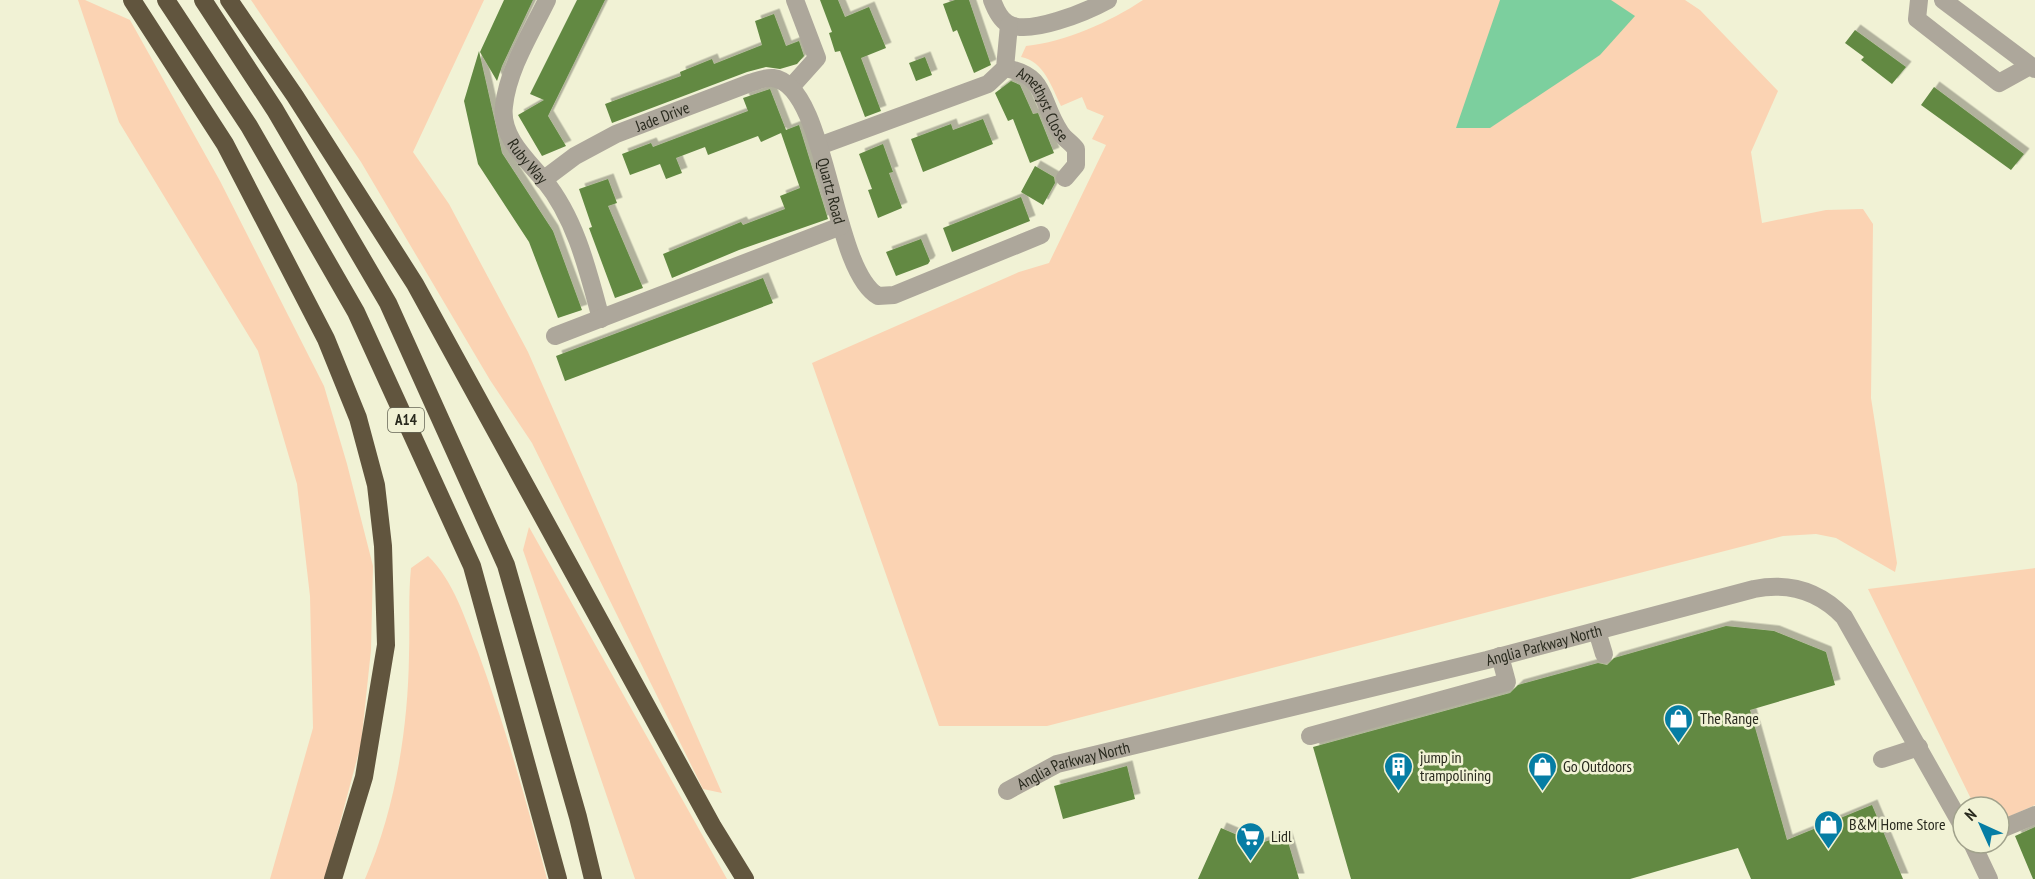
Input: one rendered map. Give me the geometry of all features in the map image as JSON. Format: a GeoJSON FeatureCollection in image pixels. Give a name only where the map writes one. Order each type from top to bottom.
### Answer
{"type":"FeatureCollection","features":[{"type":"Feature","properties":{"kind":"highway"},"geometry":{"type":"LineString","coordinates":[[132,0],[225,144],[321,329],[358,418],[376,485],[383,546],[387,645],[364,777],[333,879]]}},
{"type":"Feature","properties":{"kind":"highway","name":"A14"},"geometry":{"type":"LineString","coordinates":[[166,0],[249,126],[357,312],[472,566],[558,879]]}},
{"type":"Feature","properties":{"kind":"highway","name":"A14"},"geometry":{"type":"LineString","coordinates":[[203,0],[275,110],[388,303],[501,554],[578,816],[593,879]]}},
{"type":"Feature","properties":{"kind":"highway"},"geometry":{"type":"LineString","coordinates":[[229,0],[295,96],[416,285],[712,827],[745,879]]}},
{"type":"Feature","properties":{"kind":"street","name":"Ruby Way"},"geometry":{"type":"LineString","coordinates":[[547,0],[510,77],[503,108],[508,131],[520,154],[543,180],[562,207],[572,228],[585,260],[601,319]]}},
{"type":"Feature","properties":{"kind":"street"},"geometry":{"type":"LineString","coordinates":[[795,0],[817,58],[791,87],[801,101],[819,146]]}},
{"type":"Feature","properties":{"kind":"street"},"geometry":{"type":"LineString","coordinates":[[992,0],[999,14],[1009,25],[1018,28],[1068,17],[1108,0]]}},
{"type":"Feature","properties":{"kind":"street"},"geometry":{"type":"LineString","coordinates":[[1919,0],[1917,19],[1999,83],[2033,67],[1944,0]]}},
{"type":"Feature","properties":{"kind":"street"},"geometry":{"type":"LineString","coordinates":[[1005,68],[1009,25]]}},
{"type":"Feature","properties":{"kind":"street","name":"Quartz Road"},"geometry":{"type":"LineString","coordinates":[[1005,68],[997,78],[978,89],[819,146],[841,226],[865,285],[871,292],[884,297],[1041,235]]}},
{"type":"Feature","properties":{"kind":"street","name":"Amethyst Close"},"geometry":{"type":"LineString","coordinates":[[1005,68],[1024,72],[1035,79],[1060,132],[1076,149],[1077,165],[1065,178]]}},
{"type":"Feature","properties":{"kind":"street","name":"Jade Drive"},"geometry":{"type":"LineString","coordinates":[[543,180],[575,156],[606,139],[750,83],[773,78],[791,87]]}},
{"type":"Feature","properties":{"kind":"street"},"geometry":{"type":"LineString","coordinates":[[555,336],[841,226]]}},
{"type":"Feature","properties":{"kind":"street","name":"Anglia Parkway North"},"geometry":{"type":"LineString","coordinates":[[1007,790],[1057,764],[1500,656],[1754,589],[1781,586],[1806,590],[1827,601],[1853,628],[1951,805]]}},
{"type":"Feature","properties":{"kind":"street"},"geometry":{"type":"LineString","coordinates":[[1597,631],[1604,654]]}},
{"type":"Feature","properties":{"kind":"street"},"geometry":{"type":"LineString","coordinates":[[1310,736],[1507,682],[1500,656]]}},
{"type":"Feature","properties":{"kind":"street"},"geometry":{"type":"LineString","coordinates":[[1882,759],[1919,747]]}},
{"type":"Feature","properties":{"kind":"street"},"geometry":{"type":"LineString","coordinates":[[2011,825],[2035,815]]}},
{"type":"Feature","properties":{"kind":"street"},"geometry":{"type":"LineString","coordinates":[[1978,855],[1989,879]]}},
{"type":"Feature","properties":{"kind":"shaded area"},"geometry":{"type":"Polygon","coordinates":[[[78,0],[85,0],[130,20],[220,181],[324,386],[347,464],[373,566],[371,650],[361,744],[325,879],[270,879],[313,728],[310,596],[297,484],[258,351],[119,122],[78,0]]]}},
{"type":"Feature","properties":{"kind":"shaded area"},"geometry":{"type":"Polygon","coordinates":[[[251,0],[484,0],[413,152],[449,204],[528,352],[722,793],[703,789],[532,443],[490,380],[361,162],[251,0]]]}},
{"type":"Feature","properties":{"kind":"shaded area"},"geometry":{"type":"Polygon","coordinates":[[[1143,0],[1685,0],[1700,10],[1778,91],[1751,152],[1762,223],[1826,210],[1863,209],[1873,224],[1871,398],[1897,563],[1895,572],[1836,538],[1816,534],[1783,536],[1047,726],[939,726],[812,363],[1019,272],[1049,263],[1106,145],[1092,139],[1104,116],[1087,109],[1082,97],[1061,106],[1046,76],[1036,64],[1021,57],[1026,46],[1041,44],[1087,30],[1143,0]]]}},
{"type":"Feature","properties":{"kind":"shaded area"},"geometry":{"type":"Polygon","coordinates":[[[1500,0],[1611,0],[1635,16],[1600,55],[1490,128],[1456,128],[1500,0]]]}},
{"type":"Feature","properties":{"kind":"shaded area"},"geometry":{"type":"Polygon","coordinates":[[[529,527],[727,879],[635,879],[523,550],[529,527]]]}},
{"type":"Feature","properties":{"kind":"shaded area"},"geometry":{"type":"Polygon","coordinates":[[[428,556],[452,589],[478,652],[515,765],[547,879],[365,879],[392,798],[403,741],[408,683],[411,568],[428,556]]]}},
{"type":"Feature","properties":{"kind":"shaded area"},"geometry":{"type":"Polygon","coordinates":[[[2035,568],[2035,805],[2011,816],[2011,795],[1969,795],[1868,589],[2035,568]]]}},
{"type":"Feature","properties":{"kind":"building"},"geometry":{"type":"Polygon","coordinates":[[[504,0],[533,0],[497,81],[480,52],[504,0]]]}},
{"type":"Feature","properties":{"kind":"building"},"geometry":{"type":"Polygon","coordinates":[[[577,0],[605,0],[548,116],[566,146],[542,156],[518,115],[544,100],[530,94],[577,0]]]}},
{"type":"Feature","properties":{"kind":"building"},"geometry":{"type":"Polygon","coordinates":[[[820,0],[838,0],[845,17],[869,7],[886,48],[861,58],[881,111],[865,117],[840,51],[835,52],[829,33],[832,32],[820,0]]]}},
{"type":"Feature","properties":{"kind":"building"},"geometry":{"type":"Polygon","coordinates":[[[955,0],[969,0],[991,65],[974,73],[957,30],[953,32],[943,4],[955,0]]]}},
{"type":"Feature","properties":{"kind":"building"},"geometry":{"type":"Polygon","coordinates":[[[774,14],[786,46],[799,41],[804,56],[797,64],[780,69],[766,67],[747,72],[612,123],[605,104],[681,76],[680,72],[712,59],[714,64],[762,45],[755,21],[774,14]]]}},
{"type":"Feature","properties":{"kind":"building"},"geometry":{"type":"Polygon","coordinates":[[[1855,30],[1906,67],[1892,84],[1861,60],[1864,57],[1845,43],[1855,30]]]}},
{"type":"Feature","properties":{"kind":"building"},"geometry":{"type":"Polygon","coordinates":[[[479,51],[502,153],[553,231],[582,310],[558,318],[529,242],[478,164],[464,101],[479,51]]]}},
{"type":"Feature","properties":{"kind":"building"},"geometry":{"type":"Polygon","coordinates":[[[925,57],[932,75],[916,81],[909,63],[925,57]]]}},
{"type":"Feature","properties":{"kind":"building"},"geometry":{"type":"Polygon","coordinates":[[[1011,81],[1020,85],[1033,114],[1038,113],[1054,153],[1030,163],[1013,119],[1008,121],[995,93],[1011,81]]]}},
{"type":"Feature","properties":{"kind":"building"},"geometry":{"type":"Polygon","coordinates":[[[1934,87],[2024,154],[2011,170],[1921,105],[1934,87]]]}},
{"type":"Feature","properties":{"kind":"building"},"geometry":{"type":"Polygon","coordinates":[[[770,89],[786,130],[799,125],[828,219],[739,250],[672,278],[663,254],[741,222],[743,225],[785,209],[780,196],[800,188],[781,133],[761,142],[758,136],[708,155],[705,147],[676,158],[682,173],[666,179],[660,164],[630,175],[622,154],[651,143],[653,147],[748,111],[743,98],[770,89]]]}},
{"type":"Feature","properties":{"kind":"building"},"geometry":{"type":"Polygon","coordinates":[[[983,119],[993,144],[923,172],[911,139],[951,124],[953,130],[983,119]]]}},
{"type":"Feature","properties":{"kind":"building"},"geometry":{"type":"Polygon","coordinates":[[[883,144],[893,172],[889,173],[902,208],[878,218],[868,190],[872,189],[859,154],[883,144]]]}},
{"type":"Feature","properties":{"kind":"building"},"geometry":{"type":"Polygon","coordinates":[[[1035,166],[1054,177],[1055,183],[1043,205],[1021,192],[1035,166]]]}},
{"type":"Feature","properties":{"kind":"building"},"geometry":{"type":"Polygon","coordinates":[[[608,179],[617,203],[608,206],[643,288],[615,298],[589,228],[592,227],[579,189],[608,179]]]}},
{"type":"Feature","properties":{"kind":"building"},"geometry":{"type":"Polygon","coordinates":[[[1021,197],[1030,221],[952,252],[943,228],[1021,197]]]}},
{"type":"Feature","properties":{"kind":"building"},"geometry":{"type":"Polygon","coordinates":[[[921,239],[930,261],[928,264],[896,276],[886,252],[921,239]]]}},
{"type":"Feature","properties":{"kind":"building"},"geometry":{"type":"Polygon","coordinates":[[[763,278],[773,303],[565,381],[556,356],[763,278]]]}},
{"type":"Feature","properties":{"kind":"building"},"geometry":{"type":"Polygon","coordinates":[[[1726,626],[1774,631],[1826,652],[1835,685],[1750,710],[1787,840],[1872,805],[1903,879],[1751,879],[1738,848],[1630,879],[1351,879],[1313,747],[1510,693],[1518,685],[1598,663],[1607,665],[1614,658],[1726,626]]]}},
{"type":"Feature","properties":{"kind":"building"},"geometry":{"type":"Polygon","coordinates":[[[1127,766],[1135,799],[1063,819],[1054,786],[1127,766]]]}},
{"type":"Feature","properties":{"kind":"building"},"geometry":{"type":"Polygon","coordinates":[[[2035,827],[2035,879],[2033,879],[2015,836],[2035,827]]]}},
{"type":"Feature","properties":{"kind":"building","name":"Lidl"},"geometry":{"type":"Polygon","coordinates":[[[1221,828],[1242,837],[1245,848],[1286,835],[1299,879],[1198,879],[1221,828]]]}},
{"type":"Feature","properties":{"kind":"place","name":"The Range"},"geometry":{"type":"Point","coordinates":[1679,744]}},
{"type":"Feature","properties":{"kind":"place","name":"jump in trampolining"},"geometry":{"type":"Point","coordinates":[1399,792]}},
{"type":"Feature","properties":{"kind":"place","name":"Go Outdoors"},"geometry":{"type":"Point","coordinates":[1542,792]}},
{"type":"Feature","properties":{"kind":"place","name":"B&M Home Store"},"geometry":{"type":"Point","coordinates":[1828,850]}},
{"type":"Feature","properties":{"kind":"place","name":"Lidl"},"geometry":{"type":"Point","coordinates":[1250,862]}}]}
